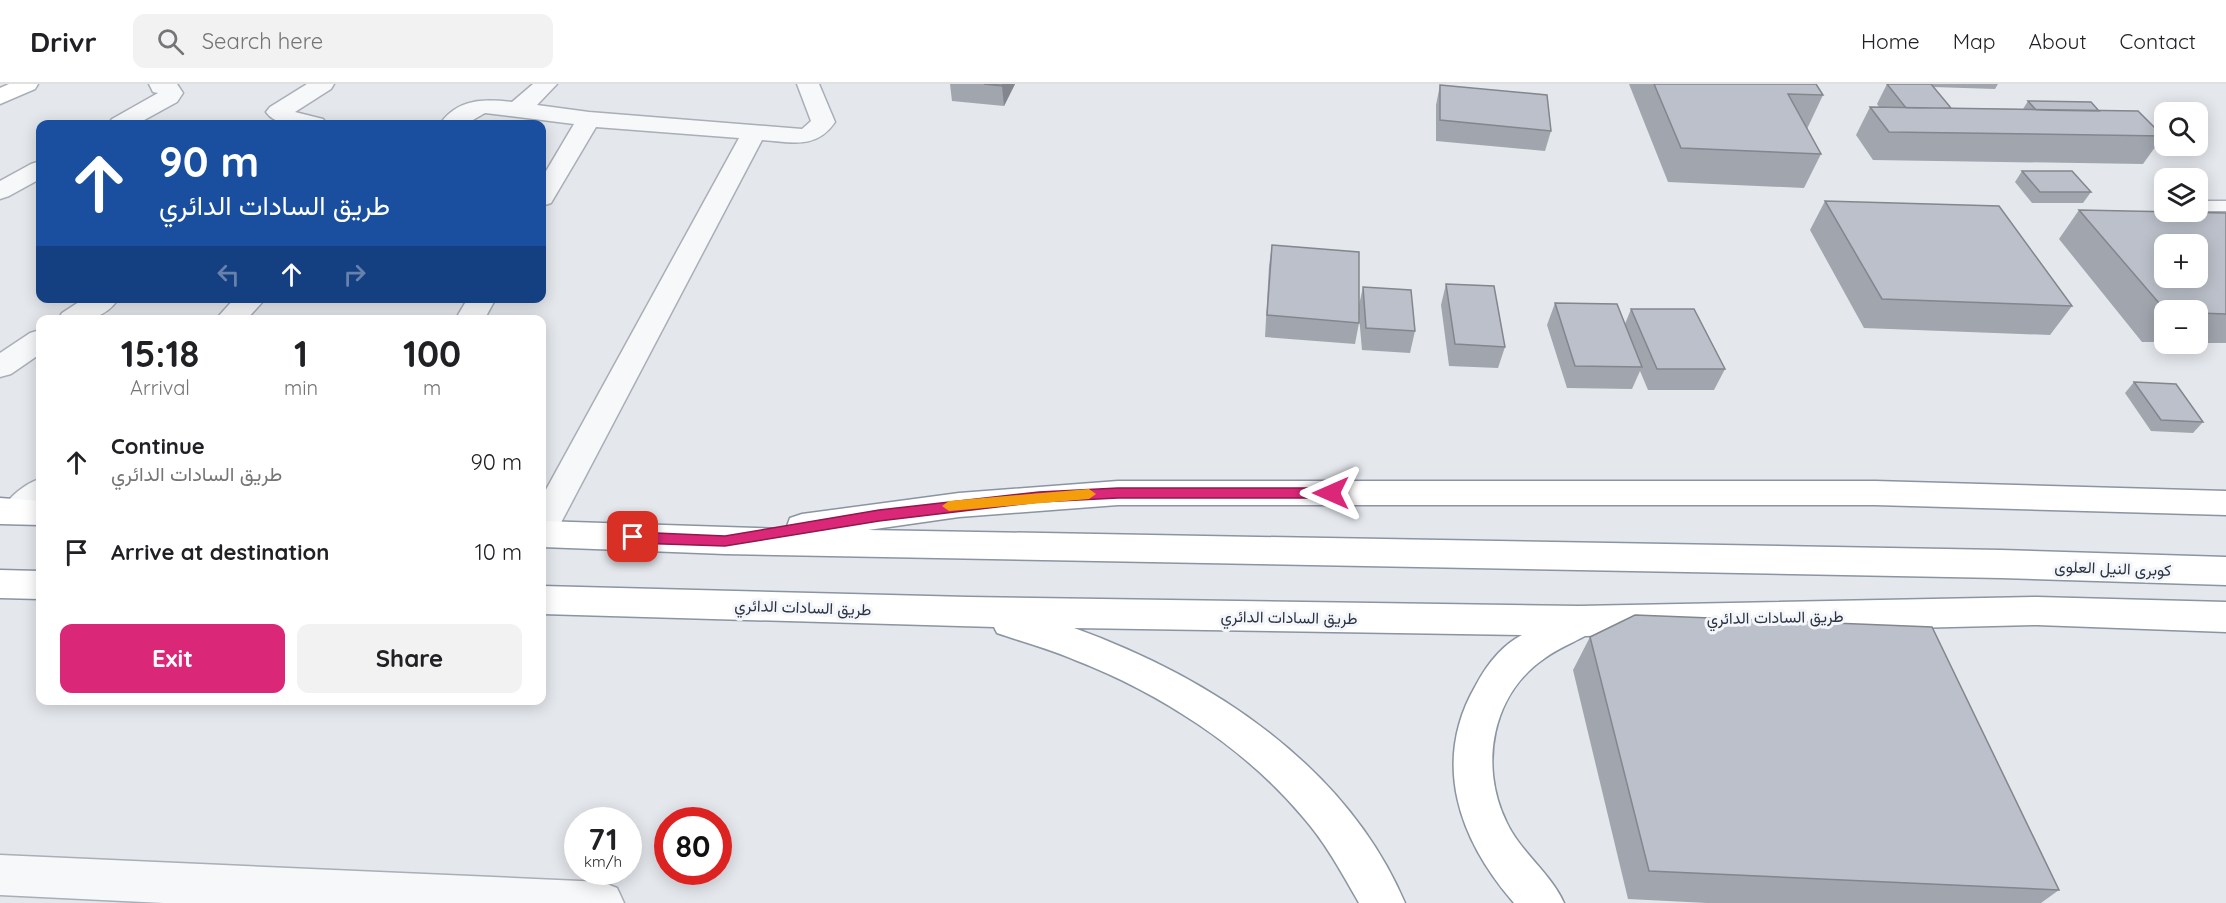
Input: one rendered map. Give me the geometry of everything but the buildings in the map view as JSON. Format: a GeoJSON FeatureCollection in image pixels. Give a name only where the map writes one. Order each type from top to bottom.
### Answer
{"type":"FeatureCollection","features":[{"type":"Feature","properties":{"kind":"main road"},"geometry":{"type":"LineString","coordinates":[[0,97],[27,84]]}},
{"type":"Feature","properties":{"kind":"main road"},"geometry":{"type":"LineString","coordinates":[[546,534],[725,541],[784,530],[959,505],[1118,493],[1875,493],[2226,503]]}},
{"type":"Feature","properties":{"kind":"main road","name":"كوبرى النيل العلوى"},"geometry":{"type":"LineString","coordinates":[[725,541],[2001,564],[2226,571]]}},
{"type":"Feature","properties":{"kind":"main road"},"geometry":{"type":"LineString","coordinates":[[0,584],[36,585]]}},
{"type":"Feature","properties":{"kind":"main road","name":"طريق السادات الدائري"},"geometry":{"type":"LineString","coordinates":[[546,600],[968,612],[1579,621],[2037,611],[2226,617]]}},
{"type":"Feature","properties":{"kind":"main road"},"geometry":{"type":"LineString","coordinates":[[968,612],[1028,627],[1086,647],[1199,706],[1253,746],[1306,791],[1353,850],[1383,903]]}},
{"type":"Feature","properties":{"kind":"main road"},"geometry":{"type":"LineString","coordinates":[[1542,903],[1525,888],[1499,853],[1481,818],[1472,783],[1472,750],[1479,716],[1492,687],[1511,662],[1554,632],[1579,621]]}},
{"type":"Feature","properties":{"kind":"street"},"geometry":{"type":"LineString","coordinates":[[127,120],[169,97],[171,93],[169,89],[161,87],[160,84]]}},
{"type":"Feature","properties":{"kind":"street"},"geometry":{"type":"LineString","coordinates":[[299,120],[283,116],[278,112],[323,84]]}},
{"type":"Feature","properties":{"kind":"street"},"geometry":{"type":"LineString","coordinates":[[518,110],[546,84]]}},
{"type":"Feature","properties":{"kind":"street"},"geometry":{"type":"LineString","coordinates":[[457,120],[470,110],[484,106],[588,119],[802,136],[817,129],[823,122],[808,84]]}},
{"type":"Feature","properties":{"kind":"street"},"geometry":{"type":"LineString","coordinates":[[546,191],[588,119]]}},
{"type":"Feature","properties":{"kind":"street"},"geometry":{"type":"LineString","coordinates":[[546,520],[754,132]]}},
{"type":"Feature","properties":{"kind":"street"},"geometry":{"type":"LineString","coordinates":[[0,191],[36,171]]}},
{"type":"Feature","properties":{"kind":"street"},"geometry":{"type":"LineString","coordinates":[[80,315],[98,303]]}},
{"type":"Feature","properties":{"kind":"street"},"geometry":{"type":"LineString","coordinates":[[234,315],[247,303]]}},
{"type":"Feature","properties":{"kind":"street"},"geometry":{"type":"LineString","coordinates":[[0,367],[36,343]]}},
{"type":"Feature","properties":{"kind":"street"},"geometry":{"type":"LineString","coordinates":[[0,875],[602,903]]}},
{"type":"Feature","properties":{"kind":"lane"},"geometry":{"type":"LineString","coordinates":[[2208,206],[2226,206]]}},
{"type":"Feature","properties":{"kind":"slow traffic"},"geometry":{"type":"LineString","coordinates":[[949,506],[1089,494]]}},
{"type":"Feature","properties":{"kind":"route"},"geometry":{"type":"LineString","coordinates":[[633,537],[725,541],[879,515],[1039,497],[1118,493],[1331,493]]}}]}
